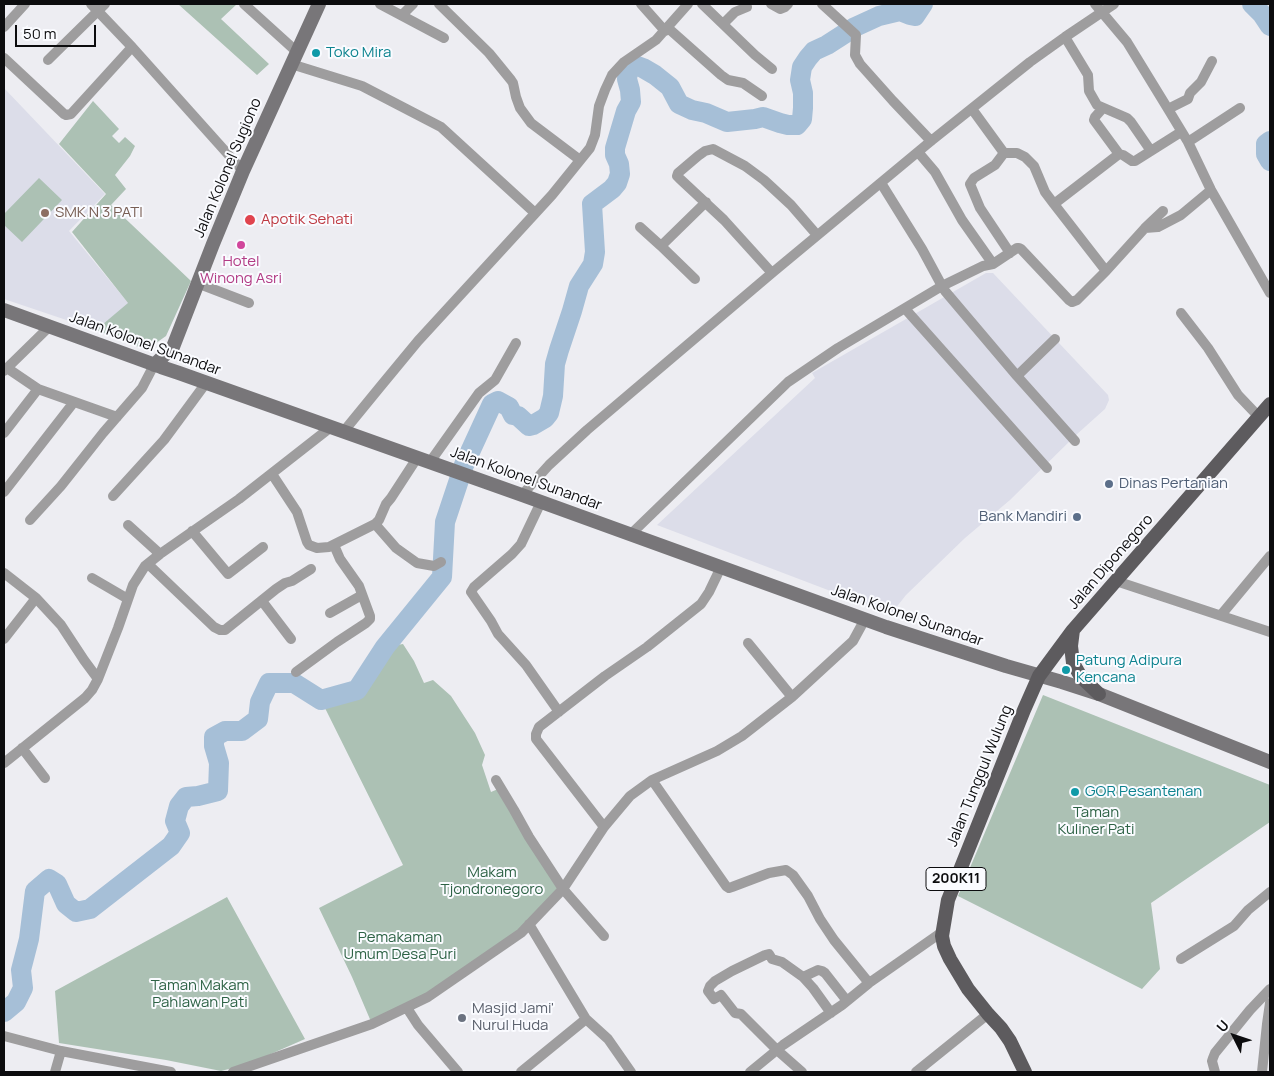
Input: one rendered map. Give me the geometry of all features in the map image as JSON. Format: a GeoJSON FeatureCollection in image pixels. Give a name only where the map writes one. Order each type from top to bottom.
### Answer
{"type":"FeatureCollection","features":[{"type":"Feature","properties":{"kind":"main road","name":"Jalan Kolonel Sugiono"},"geometry":{"type":"LineString","coordinates":[[154,365],[172,347],[244,171],[319,4]]}},
{"type":"Feature","properties":{"kind":"main road","name":"Jalan Kolonel Sunandar"},"geometry":{"type":"LineString","coordinates":[[4,310],[865,619],[996,663],[1099,694],[1270,762]]}},
{"type":"Feature","properties":{"kind":"main road"},"geometry":{"type":"LineString","coordinates":[[172,347],[179,373]]}},
{"type":"Feature","properties":{"kind":"main road","name":"Jalan Diponegoro"},"geometry":{"type":"LineString","coordinates":[[1039,676],[1073,630],[1270,404]]}},
{"type":"Feature","properties":{"kind":"main road"},"geometry":{"type":"LineString","coordinates":[[1073,630],[1071,646],[1073,663],[1081,677],[1099,694]]}},
{"type":"Feature","properties":{"kind":"main road","name":"Jalan Tunggul Wulung"},"geometry":{"type":"LineString","coordinates":[[1025,1072],[1010,1041],[968,989],[950,960],[944,946],[942,932],[948,900],[1039,676]]}},
{"type":"Feature","properties":{"kind":"street"},"geometry":{"type":"LineString","coordinates":[[4,27],[25,4]]}},
{"type":"Feature","properties":{"kind":"street"},"geometry":{"type":"LineString","coordinates":[[244,4],[294,58],[362,86],[441,126],[535,213]]}},
{"type":"Feature","properties":{"kind":"street"},"geometry":{"type":"LineString","coordinates":[[380,4],[444,38]]}},
{"type":"Feature","properties":{"kind":"street"},"geometry":{"type":"LineString","coordinates":[[402,15],[413,4]]}},
{"type":"Feature","properties":{"kind":"street"},"geometry":{"type":"LineString","coordinates":[[439,4],[489,53],[511,80],[520,108],[531,123],[580,160]]}},
{"type":"Feature","properties":{"kind":"street"},"geometry":{"type":"LineString","coordinates":[[641,4],[666,30],[721,75],[728,80],[743,82],[762,96]]}},
{"type":"Feature","properties":{"kind":"street"},"geometry":{"type":"LineString","coordinates":[[4,763],[85,698],[92,690],[98,679],[133,584],[148,564],[337,429],[380,387],[418,341],[535,213],[590,148],[599,106],[612,75],[624,62],[656,40],[688,4]]}},
{"type":"Feature","properties":{"kind":"street"},"geometry":{"type":"LineString","coordinates":[[702,4],[772,69]]}},
{"type":"Feature","properties":{"kind":"street"},"geometry":{"type":"LineString","coordinates":[[771,4],[776,8],[782,9],[788,4]]}},
{"type":"Feature","properties":{"kind":"street"},"geometry":{"type":"LineString","coordinates":[[822,4],[857,37],[855,55],[860,64],[931,141]]}},
{"type":"Feature","properties":{"kind":"street"},"geometry":{"type":"LineString","coordinates":[[1095,4],[1127,42],[1188,142],[1211,190],[1270,293]]}},
{"type":"Feature","properties":{"kind":"street"},"geometry":{"type":"LineString","coordinates":[[522,495],[550,465],[588,430],[817,235],[1030,62],[1114,4]]}},
{"type":"Feature","properties":{"kind":"street"},"geometry":{"type":"LineString","coordinates":[[48,60],[98,6],[132,47],[244,171]]}},
{"type":"Feature","properties":{"kind":"street"},"geometry":{"type":"LineString","coordinates":[[723,24],[735,12],[747,7]]}},
{"type":"Feature","properties":{"kind":"street"},"geometry":{"type":"LineString","coordinates":[[1065,37],[1088,75],[1089,91],[1097,104],[1128,118],[1151,151]]}},
{"type":"Feature","properties":{"kind":"street"},"geometry":{"type":"LineString","coordinates":[[4,58],[66,115],[71,114],[132,47]]}},
{"type":"Feature","properties":{"kind":"street"},"geometry":{"type":"LineString","coordinates":[[1168,109],[1188,99],[1201,82],[1212,61]]}},
{"type":"Feature","properties":{"kind":"street"},"geometry":{"type":"LineString","coordinates":[[1103,108],[1094,120],[1119,154],[1132,161],[1135,161],[1181,132]]}},
{"type":"Feature","properties":{"kind":"street"},"geometry":{"type":"LineString","coordinates":[[1188,142],[1240,108]]}},
{"type":"Feature","properties":{"kind":"street"},"geometry":{"type":"LineString","coordinates":[[972,109],[1004,153]]}},
{"type":"Feature","properties":{"kind":"street"},"geometry":{"type":"LineString","coordinates":[[772,273],[724,220],[683,183],[677,176],[680,171],[704,151],[713,149],[744,166],[764,180],[792,205],[817,235]]}},
{"type":"Feature","properties":{"kind":"street"},"geometry":{"type":"LineString","coordinates":[[918,152],[935,172],[962,220],[993,264]]}},
{"type":"Feature","properties":{"kind":"street"},"geometry":{"type":"LineString","coordinates":[[1004,153],[1017,153],[1025,157],[1034,166],[1045,192],[1106,271]]}},
{"type":"Feature","properties":{"kind":"street"},"geometry":{"type":"LineString","coordinates":[[1004,153],[995,165],[974,178],[970,184],[980,208],[1010,253]]}},
{"type":"Feature","properties":{"kind":"street"},"geometry":{"type":"LineString","coordinates":[[1054,204],[1119,154]]}},
{"type":"Feature","properties":{"kind":"street"},"geometry":{"type":"LineString","coordinates":[[881,182],[917,240],[944,289],[1017,376],[1075,440]]}},
{"type":"Feature","properties":{"kind":"street"},"geometry":{"type":"LineString","coordinates":[[1145,228],[1158,227],[1181,215],[1211,190]]}},
{"type":"Feature","properties":{"kind":"street"},"geometry":{"type":"LineString","coordinates":[[661,246],[706,202]]}},
{"type":"Feature","properties":{"kind":"street"},"geometry":{"type":"LineString","coordinates":[[631,534],[788,382],[838,348],[983,266],[993,264],[1017,248],[1021,249],[1069,300],[1072,302],[1077,300],[1163,211]]}},
{"type":"Feature","properties":{"kind":"street"},"geometry":{"type":"LineString","coordinates":[[640,227],[695,279]]}},
{"type":"Feature","properties":{"kind":"street"},"geometry":{"type":"LineString","coordinates":[[197,283],[249,303]]}},
{"type":"Feature","properties":{"kind":"street"},"geometry":{"type":"LineString","coordinates":[[908,312],[1046,468]]}},
{"type":"Feature","properties":{"kind":"street"},"geometry":{"type":"LineString","coordinates":[[1181,313],[1208,348],[1238,395],[1259,417]]}},
{"type":"Feature","properties":{"kind":"street"},"geometry":{"type":"LineString","coordinates":[[49,327],[5,370],[38,389],[117,417]]}},
{"type":"Feature","properties":{"kind":"street"},"geometry":{"type":"LineString","coordinates":[[1017,376],[1055,339]]}},
{"type":"Feature","properties":{"kind":"street"},"geometry":{"type":"LineString","coordinates":[[272,474],[297,512],[306,542],[309,545],[317,548],[334,545],[375,524],[379,520],[386,504],[479,393],[494,380],[516,343]]}},
{"type":"Feature","properties":{"kind":"street"},"geometry":{"type":"LineString","coordinates":[[30,520],[61,486],[142,388],[154,365]]}},
{"type":"Feature","properties":{"kind":"street"},"geometry":{"type":"LineString","coordinates":[[113,496],[164,440],[206,383]]}},
{"type":"Feature","properties":{"kind":"street"},"geometry":{"type":"LineString","coordinates":[[4,433],[38,389]]}},
{"type":"Feature","properties":{"kind":"street"},"geometry":{"type":"LineString","coordinates":[[4,492],[74,402]]}},
{"type":"Feature","properties":{"kind":"street"},"geometry":{"type":"LineString","coordinates":[[541,502],[521,544],[474,587],[471,592],[492,621],[498,634],[526,666],[559,712]]}},
{"type":"Feature","properties":{"kind":"street"},"geometry":{"type":"LineString","coordinates":[[375,524],[396,548],[406,556],[417,563],[434,564]]}},
{"type":"Feature","properties":{"kind":"street"},"geometry":{"type":"LineString","coordinates":[[128,525],[160,554]]}},
{"type":"Feature","properties":{"kind":"street"},"geometry":{"type":"LineString","coordinates":[[192,531],[228,574],[263,546]]}},
{"type":"Feature","properties":{"kind":"street"},"geometry":{"type":"LineString","coordinates":[[296,672],[369,621],[370,616],[359,586],[340,559],[334,545]]}},
{"type":"Feature","properties":{"kind":"street"},"geometry":{"type":"LineString","coordinates":[[1221,615],[1270,556]]}},
{"type":"Feature","properties":{"kind":"street"},"geometry":{"type":"LineString","coordinates":[[148,564],[214,627],[220,630],[225,630],[285,583],[292,581],[311,569]]}},
{"type":"Feature","properties":{"kind":"street"},"geometry":{"type":"LineString","coordinates":[[604,827],[536,739],[539,727],[605,676],[679,623],[701,604],[721,567]]}},
{"type":"Feature","properties":{"kind":"street"},"geometry":{"type":"LineString","coordinates":[[4,573],[36,598],[61,625],[98,679]]}},
{"type":"Feature","properties":{"kind":"street"},"geometry":{"type":"LineString","coordinates":[[92,578],[128,599]]}},
{"type":"Feature","properties":{"kind":"street"},"geometry":{"type":"LineString","coordinates":[[1116,581],[1270,632]]}},
{"type":"Feature","properties":{"kind":"street"},"geometry":{"type":"LineString","coordinates":[[330,613],[362,595]]}},
{"type":"Feature","properties":{"kind":"street"},"geometry":{"type":"LineString","coordinates":[[4,639],[36,598]]}},
{"type":"Feature","properties":{"kind":"street"},"geometry":{"type":"LineString","coordinates":[[262,601],[291,640]]}},
{"type":"Feature","properties":{"kind":"street"},"geometry":{"type":"LineString","coordinates":[[233,1072],[372,1024],[407,1008],[428,997],[522,933],[563,889],[604,827],[630,796],[652,780],[717,752],[742,736],[792,697],[853,641],[865,619]]}},
{"type":"Feature","properties":{"kind":"street"},"geometry":{"type":"LineString","coordinates":[[748,643],[792,697]]}},
{"type":"Feature","properties":{"kind":"street"},"geometry":{"type":"LineString","coordinates":[[22,748],[45,778]]}},
{"type":"Feature","properties":{"kind":"street"},"geometry":{"type":"LineString","coordinates":[[496,780],[529,837],[563,889],[604,936]]}},
{"type":"Feature","properties":{"kind":"street"},"geometry":{"type":"LineString","coordinates":[[652,780],[726,886],[732,888],[768,873],[786,870],[793,875],[834,940],[869,983]]}},
{"type":"Feature","properties":{"kind":"street"},"geometry":{"type":"LineString","coordinates":[[1181,959],[1234,926],[1252,906],[1270,892]]}},
{"type":"Feature","properties":{"kind":"street"},"geometry":{"type":"LineString","coordinates":[[529,924],[586,1019],[608,1039],[631,1072]]}},
{"type":"Feature","properties":{"kind":"street"},"geometry":{"type":"LineString","coordinates":[[750,1072],[777,1050],[832,1013],[869,983],[942,932]]}},
{"type":"Feature","properties":{"kind":"street"},"geometry":{"type":"LineString","coordinates":[[802,1072],[741,1014],[735,1013],[721,995],[714,999],[708,991],[710,986],[714,981],[769,954],[772,959],[782,962],[804,977],[832,1013]]}},
{"type":"Feature","properties":{"kind":"street"},"geometry":{"type":"LineString","coordinates":[[804,977],[818,970],[822,971],[847,1001]]}},
{"type":"Feature","properties":{"kind":"street"},"geometry":{"type":"LineString","coordinates":[[1216,1072],[1212,1061],[1216,1053],[1250,1010],[1270,989]]}},
{"type":"Feature","properties":{"kind":"street"},"geometry":{"type":"LineString","coordinates":[[1262,1072],[1270,1003]]}},
{"type":"Feature","properties":{"kind":"street"},"geometry":{"type":"LineString","coordinates":[[407,1008],[418,1025],[458,1072]]}},
{"type":"Feature","properties":{"kind":"street"},"geometry":{"type":"LineString","coordinates":[[916,1072],[988,1014]]}},
{"type":"Feature","properties":{"kind":"street"},"geometry":{"type":"LineString","coordinates":[[521,1072],[586,1019]]}},
{"type":"Feature","properties":{"kind":"street"},"geometry":{"type":"LineString","coordinates":[[4,1036],[61,1051],[171,1072]]}},
{"type":"Feature","properties":{"kind":"street"},"geometry":{"type":"LineString","coordinates":[[55,1072],[61,1051]]}},
{"type":"Feature","properties":{"kind":"shaded area","name":"SMK N 3 PATI"},"geometry":{"type":"Polygon","coordinates":[[[4,88],[105,194],[69,231],[129,304],[96,330],[4,299],[4,88]]]}},
{"type":"Feature","properties":{"kind":"shaded area"},"geometry":{"type":"Polygon","coordinates":[[[986,273],[993,273],[1108,395],[1109,400],[1105,409],[1010,500],[965,538],[906,595],[891,614],[657,525],[815,378],[812,373],[986,273]]]}},
{"type":"Feature","properties":{"kind":"green space"},"geometry":{"type":"Polygon","coordinates":[[[178,4],[237,4],[221,19],[269,64],[257,75],[178,4]]]}},
{"type":"Feature","properties":{"kind":"green space"},"geometry":{"type":"Polygon","coordinates":[[[93,101],[119,129],[112,136],[119,143],[125,137],[135,146],[130,156],[115,175],[126,189],[111,205],[191,281],[166,336],[146,350],[96,330],[128,303],[72,232],[106,194],[59,144],[93,101]]]}},
{"type":"Feature","properties":{"kind":"green space"},"geometry":{"type":"Polygon","coordinates":[[[39,178],[62,200],[22,242],[4,225],[4,214],[39,178]]]}},
{"type":"Feature","properties":{"kind":"green space"},"geometry":{"type":"Polygon","coordinates":[[[403,644],[414,661],[424,683],[433,680],[451,696],[475,733],[485,755],[482,765],[491,792],[498,789],[563,889],[529,924],[428,997],[372,1024],[319,908],[403,865],[321,700],[356,690],[385,647],[403,644]]]}},
{"type":"Feature","properties":{"kind":"green space","name":"Taman Kuliner Pati"},"geometry":{"type":"Polygon","coordinates":[[[1043,695],[1270,785],[1270,822],[1151,903],[1160,969],[1142,989],[958,896],[1043,695]]]}},
{"type":"Feature","properties":{"kind":"green space","name":"Taman Makam Pahlawan Pati"},"geometry":{"type":"Polygon","coordinates":[[[227,897],[305,1039],[248,1064],[221,1071],[59,1043],[55,991],[227,897]]]}},
{"type":"Feature","properties":{"kind":"waterway"},"geometry":{"type":"LineString","coordinates":[[4,1012],[16,1002],[23,988],[21,970],[29,939],[35,891],[49,879],[57,884],[66,904],[76,912],[90,909],[171,846],[180,833],[175,821],[179,806],[186,797],[218,791],[219,763],[214,746],[214,737],[225,731],[242,731],[258,719],[260,702],[269,683],[294,683],[321,700],[357,690],[385,647],[442,577],[445,522],[464,465],[492,404],[498,401],[509,407],[513,415],[518,416],[529,426],[545,418],[549,413],[553,396],[555,364],[559,350],[579,286],[593,264],[595,252],[592,204],[612,189],[617,183],[620,174],[615,148],[626,111],[631,102],[627,79],[628,72],[635,65],[643,68],[670,87],[679,104],[727,122],[763,117],[788,125],[797,125],[802,119],[803,108],[803,93],[800,80],[802,67],[814,51],[855,27],[879,16],[900,11],[915,16],[923,4]]}},
{"type":"Feature","properties":{"kind":"waterway"},"geometry":{"type":"LineString","coordinates":[[1252,4],[1270,26]]}},
{"type":"Feature","properties":{"kind":"waterway"},"geometry":{"type":"LineString","coordinates":[[1270,141],[1266,144],[1266,154],[1270,161]]}},
{"type":"Feature","properties":{"kind":"place","name":"Toko Mira"},"geometry":{"type":"Point","coordinates":[316,53]}},
{"type":"Feature","properties":{"kind":"place","name":"SMK N 3 PATI"},"geometry":{"type":"Point","coordinates":[45,213]}},
{"type":"Feature","properties":{"kind":"place","name":"Apotik Sehati"},"geometry":{"type":"Point","coordinates":[250,220]}},
{"type":"Feature","properties":{"kind":"place","name":"Hotel Winong Asri"},"geometry":{"type":"Point","coordinates":[241,245]}},
{"type":"Feature","properties":{"kind":"place","name":"Dinas Pertanian"},"geometry":{"type":"Point","coordinates":[1109,484]}},
{"type":"Feature","properties":{"kind":"place","name":"Bank Mandiri"},"geometry":{"type":"Point","coordinates":[1077,517]}},
{"type":"Feature","properties":{"kind":"place","name":"Patung Adipura Kencana"},"geometry":{"type":"Point","coordinates":[1066,670]}},
{"type":"Feature","properties":{"kind":"place","name":"GOR Pesantenan"},"geometry":{"type":"Point","coordinates":[1075,792]}},
{"type":"Feature","properties":{"kind":"place","name":"Masjid Jami' Nurul Huda"},"geometry":{"type":"Point","coordinates":[462,1018]}},
{"type":"Feature","properties":{"kind":"park label","name":"Makam Tjondronegoro"},"geometry":{"type":"Point","coordinates":[492,882]}},
{"type":"Feature","properties":{"kind":"park label","name":"Pemakaman Umum Desa Puri"},"geometry":{"type":"Point","coordinates":[400,946]}}]}
